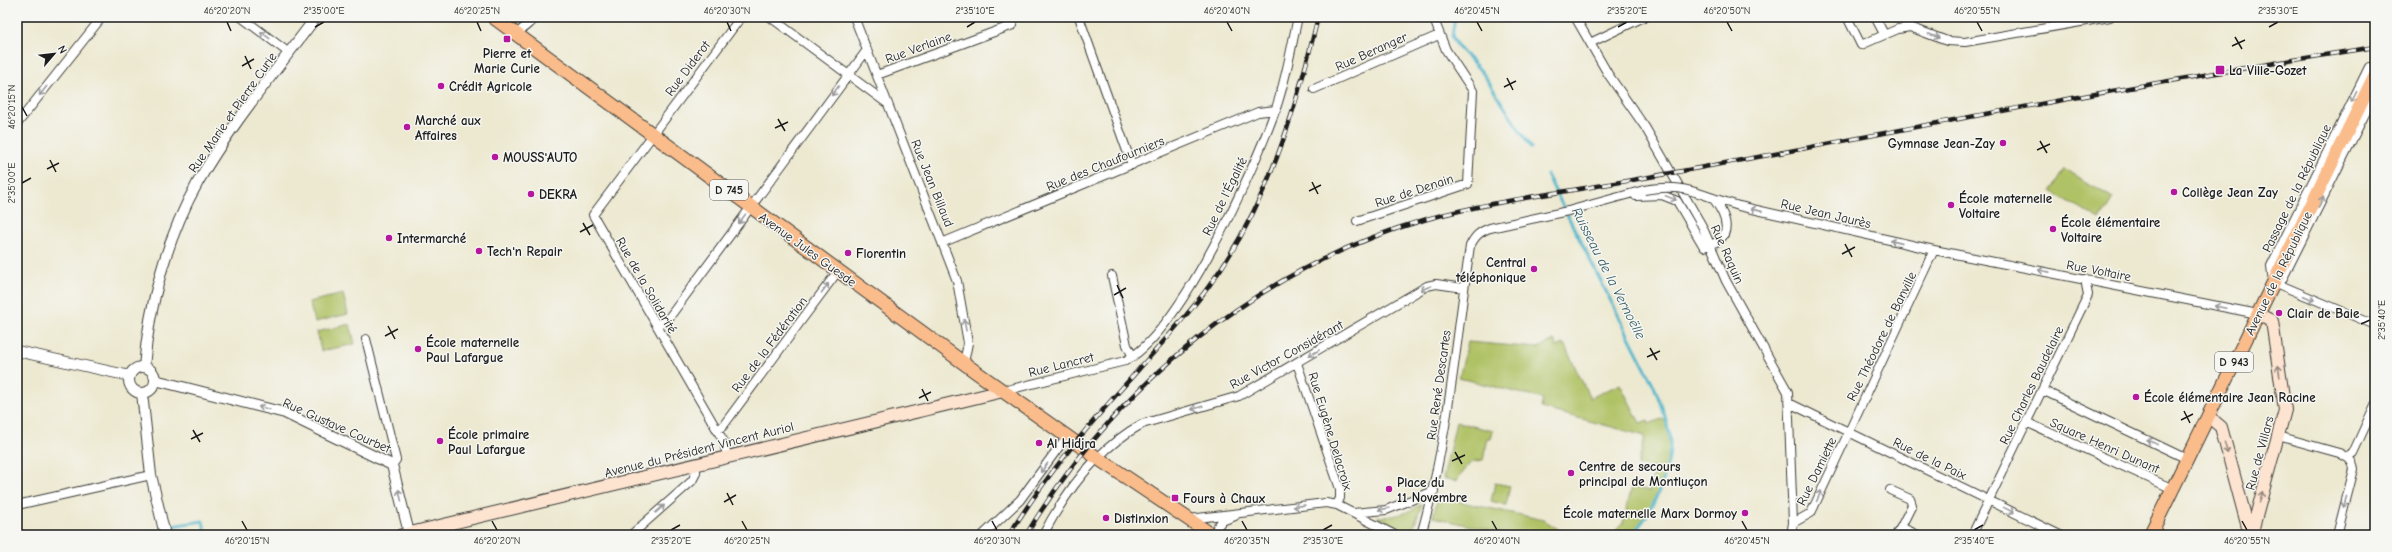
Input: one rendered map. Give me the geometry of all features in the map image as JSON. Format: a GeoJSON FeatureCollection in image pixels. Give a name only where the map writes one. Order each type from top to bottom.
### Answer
{"type":"FeatureCollection","features":[{"type":"Feature","properties":{"kind":"main road","name":"Avenue Jules Guesde"},"geometry":{"type":"LineString","coordinates":[[493,17],[964,363],[1096,457],[1212,535]]}},
{"type":"Feature","properties":{"kind":"main road","name":"Avenue de la République"},"geometry":{"type":"LineString","coordinates":[[2150,535],[2375,75]]}},
{"type":"Feature","properties":{"kind":"main road","name":"Rue de Villars"},"geometry":{"type":"LineString","coordinates":[[2250,535],[2285,410],[2272,321],[2258,314]]}},
{"type":"Feature","properties":{"kind":"main road","name":"Avenue du Président Vincent Auriol"},"geometry":{"type":"LineString","coordinates":[[406,534],[1003,391]]}},
{"type":"Feature","properties":{"kind":"main road"},"geometry":{"type":"LineString","coordinates":[[2208,416],[2221,427],[2250,535]]}},
{"type":"Feature","properties":{"kind":"street"},"geometry":{"type":"LineString","coordinates":[[17,124],[102,17]]}},
{"type":"Feature","properties":{"kind":"street"},"geometry":{"type":"LineString","coordinates":[[241,17],[289,53]]}},
{"type":"Feature","properties":{"kind":"street","name":"Rue Marie et Pierre Curie"},"geometry":{"type":"LineString","coordinates":[[144,367],[146,343],[160,275],[176,229],[197,183],[216,152],[316,17]]}},
{"type":"Feature","properties":{"kind":"street"},"geometry":{"type":"LineString","coordinates":[[516,34],[537,17]]}},
{"type":"Feature","properties":{"kind":"street","name":"Rue Diderot"},"geometry":{"type":"LineString","coordinates":[[652,134],[740,17]]}},
{"type":"Feature","properties":{"kind":"street"},"geometry":{"type":"LineString","coordinates":[[770,17],[888,104]]}},
{"type":"Feature","properties":{"kind":"street","name":"Rue Jean Billaud"},"geometry":{"type":"LineString","coordinates":[[854,17],[944,242],[957,281],[968,343],[964,363]]}},
{"type":"Feature","properties":{"kind":"street"},"geometry":{"type":"LineString","coordinates":[[1079,17],[1132,165]]}},
{"type":"Feature","properties":{"kind":"street","name":"Rue de l'Égalité"},"geometry":{"type":"LineString","coordinates":[[1125,361],[1142,350],[1173,312],[1216,240],[1248,179],[1276,110],[1298,17]]}},
{"type":"Feature","properties":{"kind":"street","name":"Rue de Denain"},"geometry":{"type":"LineString","coordinates":[[1357,221],[1468,184],[1473,91],[1438,34],[1433,17]]}},
{"type":"Feature","properties":{"kind":"street","name":"Rue Raquin"},"geometry":{"type":"LineString","coordinates":[[1575,17],[1608,74],[1645,127],[1702,226],[1726,281],[1788,392],[1790,403],[1793,523]]}},
{"type":"Feature","properties":{"kind":"street"},"geometry":{"type":"LineString","coordinates":[[1590,44],[1644,17]]}},
{"type":"Feature","properties":{"kind":"street"},"geometry":{"type":"LineString","coordinates":[[1847,17],[1861,45],[1884,34],[1910,27],[1947,41],[1965,42],[2110,17]]}},
{"type":"Feature","properties":{"kind":"street"},"geometry":{"type":"LineString","coordinates":[[1875,17],[1884,34]]}},
{"type":"Feature","properties":{"kind":"street","name":"Rue Verlaine"},"geometry":{"type":"LineString","coordinates":[[877,76],[1013,25]]}},
{"type":"Feature","properties":{"kind":"street","name":"Rue Beranger"},"geometry":{"type":"LineString","coordinates":[[1314,89],[1438,34]]}},
{"type":"Feature","properties":{"kind":"street"},"geometry":{"type":"LineString","coordinates":[[657,325],[668,319],[847,75],[867,50]]}},
{"type":"Feature","properties":{"kind":"street","name":"Passage de la République"},"geometry":{"type":"LineString","coordinates":[[2274,282],[2271,266],[2369,67],[2375,67]]}},
{"type":"Feature","properties":{"kind":"street"},"geometry":{"type":"LineString","coordinates":[[2274,282],[2283,278],[2375,94]]}},
{"type":"Feature","properties":{"kind":"street","name":"Rue des Chaufourniers"},"geometry":{"type":"LineString","coordinates":[[944,242],[1258,112],[1276,110]]}},
{"type":"Feature","properties":{"kind":"street","name":"Rue de la Solidarité"},"geometry":{"type":"LineString","coordinates":[[652,134],[593,215],[724,442],[727,456]]}},
{"type":"Feature","properties":{"kind":"street","name":"Rue Jean Jaurès"},"geometry":{"type":"LineString","coordinates":[[1474,238],[1480,231],[1490,228],[1565,212],[1644,190],[1666,186],[1689,189],[1739,206],[1934,250]]}},
{"type":"Feature","properties":{"kind":"street","name":"Rue Jean Jaurès"},"geometry":{"type":"LineString","coordinates":[[1619,197],[1662,194],[1677,201],[1704,247],[1710,245]]}},
{"type":"Feature","properties":{"kind":"street"},"geometry":{"type":"LineString","coordinates":[[1710,245],[1722,238],[1726,222],[1722,210],[1713,198]]}},
{"type":"Feature","properties":{"kind":"street","name":"Rue René Descartes"},"geometry":{"type":"LineString","coordinates":[[1421,535],[1434,491],[1449,403],[1470,246],[1474,238]]}},
{"type":"Feature","properties":{"kind":"street","name":"Rue Voltaire"},"geometry":{"type":"LineString","coordinates":[[1934,250],[2258,314]]}},
{"type":"Feature","properties":{"kind":"street","name":"Rue Théodore de Banville"},"geometry":{"type":"LineString","coordinates":[[1848,431],[1934,250]]}},
{"type":"Feature","properties":{"kind":"street","name":"Rue de la Fédération"},"geometry":{"type":"LineString","coordinates":[[717,430],[723,426],[838,271]]}},
{"type":"Feature","properties":{"kind":"street"},"geometry":{"type":"LineString","coordinates":[[1112,276],[1127,345],[1133,357]]}},
{"type":"Feature","properties":{"kind":"street","name":"Rue Charles Baudelaire"},"geometry":{"type":"LineString","coordinates":[[1972,535],[2088,295],[2085,279]]}},
{"type":"Feature","properties":{"kind":"street"},"geometry":{"type":"LineString","coordinates":[[2274,282],[2375,325]]}},
{"type":"Feature","properties":{"kind":"street","name":"Rue Victor Considérant"},"geometry":{"type":"LineString","coordinates":[[1043,535],[1096,457],[1114,442],[1142,424],[1239,396],[1427,286],[1436,284],[1464,288]]}},
{"type":"Feature","properties":{"kind":"street"},"geometry":{"type":"LineString","coordinates":[[366,338],[396,460],[392,465]]}},
{"type":"Feature","properties":{"kind":"street"},"geometry":{"type":"LineString","coordinates":[[17,351],[130,376]]}},
{"type":"Feature","properties":{"kind":"street","name":"Rue Lancret"},"geometry":{"type":"LineString","coordinates":[[1003,391],[1125,361]]}},
{"type":"Feature","properties":{"kind":"street","name":"Rue Eugène Delacroix"},"geometry":{"type":"LineString","coordinates":[[1297,363],[1340,489],[1340,498],[1337,505]]}},
{"type":"Feature","properties":{"kind":"street"},"geometry":{"type":"LineString","coordinates":[[130,376],[137,368],[144,367],[153,373],[155,380],[150,390],[142,393]]}},
{"type":"Feature","properties":{"kind":"street"},"geometry":{"type":"LineString","coordinates":[[130,376],[132,387],[142,393]]}},
{"type":"Feature","properties":{"kind":"street","name":"Rue Gustave Courbet"},"geometry":{"type":"LineString","coordinates":[[155,380],[285,413],[392,465],[406,534]]}},
{"type":"Feature","properties":{"kind":"street","name":"Square Henri Dunant"},"geometry":{"type":"LineString","coordinates":[[2042,390],[2187,459]]}},
{"type":"Feature","properties":{"kind":"street"},"geometry":{"type":"LineString","coordinates":[[142,393],[151,474],[165,535]]}},
{"type":"Feature","properties":{"kind":"street","name":"Rue de la Paix"},"geometry":{"type":"LineString","coordinates":[[1790,403],[2057,534]]}},
{"type":"Feature","properties":{"kind":"street"},"geometry":{"type":"LineString","coordinates":[[2348,457],[2353,453],[2375,405]]}},
{"type":"Feature","properties":{"kind":"street","name":"Square Henri Dunant"},"geometry":{"type":"LineString","coordinates":[[2026,422],[2173,489]]}},
{"type":"Feature","properties":{"kind":"street","name":"Rue Damiette"},"geometry":{"type":"LineString","coordinates":[[1793,523],[1811,513],[1848,431]]}},
{"type":"Feature","properties":{"kind":"street"},"geometry":{"type":"LineString","coordinates":[[983,535],[1020,500],[1067,436]]}},
{"type":"Feature","properties":{"kind":"street"},"geometry":{"type":"LineString","coordinates":[[2278,436],[2348,457],[2353,463],[2354,469],[2337,535]]}},
{"type":"Feature","properties":{"kind":"street"},"geometry":{"type":"LineString","coordinates":[[631,535],[692,481],[696,473],[696,464]]}},
{"type":"Feature","properties":{"kind":"street"},"geometry":{"type":"LineString","coordinates":[[17,505],[151,474]]}},
{"type":"Feature","properties":{"kind":"street"},"geometry":{"type":"LineString","coordinates":[[1890,490],[1910,499],[1912,505],[1896,535]]}},
{"type":"Feature","properties":{"kind":"street"},"geometry":{"type":"LineString","coordinates":[[1353,513],[1386,510],[1434,491]]}},
{"type":"Feature","properties":{"kind":"street"},"geometry":{"type":"LineString","coordinates":[[1189,519],[1245,514],[1326,503],[1337,505],[1395,535]]}},
{"type":"Feature","properties":{"kind":"street"},"geometry":{"type":"LineString","coordinates":[[1217,535],[1216,529],[1222,521],[1245,514]]}},
{"type":"Feature","properties":{"kind":"street"},"geometry":{"type":"LineString","coordinates":[[1791,535],[1793,523]]}},
{"type":"Feature","properties":{"kind":"street"},"geometry":{"type":"LineString","coordinates":[[1901,527],[1918,535]]}},
{"type":"Feature","properties":{"kind":"green space"},"geometry":{"type":"Polygon","coordinates":[[[2064,169],[2113,198],[2100,220],[2051,191],[2064,169]]]}},
{"type":"Feature","properties":{"kind":"green space"},"geometry":{"type":"Polygon","coordinates":[[[343,294],[348,314],[315,322],[309,302],[343,294]]]}},
{"type":"Feature","properties":{"kind":"green space"},"geometry":{"type":"Polygon","coordinates":[[[350,324],[355,344],[321,351],[317,332],[350,324]]]}},
{"type":"Feature","properties":{"kind":"green space"},"geometry":{"type":"Polygon","coordinates":[[[1554,340],[1557,347],[1564,344],[1590,398],[1620,384],[1640,423],[1648,420],[1649,424],[1661,419],[1666,421],[1670,443],[1667,466],[1663,479],[1652,506],[1645,518],[1638,528],[1630,535],[1611,535],[1623,523],[1632,487],[1649,491],[1655,469],[1638,465],[1645,436],[1541,408],[1543,399],[1459,378],[1468,342],[1538,348],[1554,340]]]}},
{"type":"Feature","properties":{"kind":"green space"},"geometry":{"type":"Polygon","coordinates":[[[1456,422],[1493,431],[1491,439],[1488,438],[1483,460],[1471,462],[1456,481],[1443,478],[1456,422]]]}},
{"type":"Feature","properties":{"kind":"green space"},"geometry":{"type":"Polygon","coordinates":[[[1495,483],[1510,486],[1506,505],[1491,501],[1495,483]]]}},
{"type":"Feature","properties":{"kind":"green space"},"geometry":{"type":"Polygon","coordinates":[[[1438,497],[1544,520],[1561,531],[1575,535],[1509,535],[1433,517],[1438,497]]]}},
{"type":"Feature","properties":{"kind":"green space"},"geometry":{"type":"Polygon","coordinates":[[[1422,504],[1411,534],[1377,517],[1400,514],[1422,504]]]}},
{"type":"Feature","properties":{"kind":"waterway","name":"Ruisseau de la Vernoëlle"},"geometry":{"type":"LineString","coordinates":[[1455,17],[1452,36],[1457,46],[1482,72],[1531,148]]}},
{"type":"Feature","properties":{"kind":"waterway","name":"Ruisseau de la Vernoëlle"},"geometry":{"type":"LineString","coordinates":[[1547,175],[1654,386],[1668,428],[1670,443],[1669,454],[1663,479],[1658,493],[1645,518],[1638,528],[1630,535]]}},
{"type":"Feature","properties":{"kind":"waterway"},"geometry":{"type":"LineString","coordinates":[[172,526],[203,521],[206,535]]}},
{"type":"Feature","properties":{"kind":"waterway"},"geometry":{"type":"LineString","coordinates":[[133,535],[153,532]]}},
{"type":"Feature","properties":{"kind":"railway"},"geometry":{"type":"LineString","coordinates":[[1009,535],[1051,473],[1099,415],[1191,310],[1230,255],[1248,223],[1277,157],[1300,88],[1318,17]]}},
{"type":"Feature","properties":{"kind":"railway"},"geometry":{"type":"LineString","coordinates":[[1026,535],[1062,480],[1103,429],[1148,382],[1197,339],[1250,301],[1306,268],[1365,240],[1427,219],[1493,204],[1677,172],[2088,95],[2375,47]]}},
{"type":"Feature","properties":{"kind":"place","name":"Pierre et Marie Curie"},"geometry":{"type":"Point","coordinates":[507,39]}},
{"type":"Feature","properties":{"kind":"place","name":"La Ville-Gozet"},"geometry":{"type":"Point","coordinates":[2220,70]}},
{"type":"Feature","properties":{"kind":"place","name":"Crédit Agricole"},"geometry":{"type":"Point","coordinates":[441,86]}},
{"type":"Feature","properties":{"kind":"place","name":"Marché aux Affaires"},"geometry":{"type":"Point","coordinates":[407,127]}},
{"type":"Feature","properties":{"kind":"place","name":"Gymnase Jean-Zay"},"geometry":{"type":"Point","coordinates":[2003,143]}},
{"type":"Feature","properties":{"kind":"place","name":"MOUSS'AUTO"},"geometry":{"type":"Point","coordinates":[495,157]}},
{"type":"Feature","properties":{"kind":"place","name":"Collège Jean Zay"},"geometry":{"type":"Point","coordinates":[2174,192]}},
{"type":"Feature","properties":{"kind":"place","name":"DEKRA"},"geometry":{"type":"Point","coordinates":[531,194]}},
{"type":"Feature","properties":{"kind":"place","name":"École maternelle Voltaire"},"geometry":{"type":"Point","coordinates":[1951,205]}},
{"type":"Feature","properties":{"kind":"place","name":"École élémentaire Voltaire"},"geometry":{"type":"Point","coordinates":[2053,229]}},
{"type":"Feature","properties":{"kind":"place","name":"Intermarché"},"geometry":{"type":"Point","coordinates":[389,238]}},
{"type":"Feature","properties":{"kind":"place","name":"Tech'n Repair"},"geometry":{"type":"Point","coordinates":[479,251]}},
{"type":"Feature","properties":{"kind":"place","name":"Florentin"},"geometry":{"type":"Point","coordinates":[848,253]}},
{"type":"Feature","properties":{"kind":"place","name":"Central téléphonique"},"geometry":{"type":"Point","coordinates":[1534,269]}},
{"type":"Feature","properties":{"kind":"place","name":"Clair de Baie"},"geometry":{"type":"Point","coordinates":[2279,313]}},
{"type":"Feature","properties":{"kind":"place","name":"École maternelle Paul Lafargue"},"geometry":{"type":"Point","coordinates":[418,349]}},
{"type":"Feature","properties":{"kind":"place","name":"École élémentaire Jean Racine"},"geometry":{"type":"Point","coordinates":[2136,397]}},
{"type":"Feature","properties":{"kind":"place","name":"École primaire Paul Lafargue"},"geometry":{"type":"Point","coordinates":[440,441]}},
{"type":"Feature","properties":{"kind":"place","name":"Al Hidjra"},"geometry":{"type":"Point","coordinates":[1039,443]}},
{"type":"Feature","properties":{"kind":"place","name":"Centre de secours principal de Montluçon"},"geometry":{"type":"Point","coordinates":[1571,473]}},
{"type":"Feature","properties":{"kind":"place","name":"Place du 11 Novembre"},"geometry":{"type":"Point","coordinates":[1389,489]}},
{"type":"Feature","properties":{"kind":"place","name":"Fours à Chaux"},"geometry":{"type":"Point","coordinates":[1175,498]}},
{"type":"Feature","properties":{"kind":"place","name":"École maternelle Marx Dormoy"},"geometry":{"type":"Point","coordinates":[1745,513]}},
{"type":"Feature","properties":{"kind":"place","name":"Distinxion"},"geometry":{"type":"Point","coordinates":[1106,518]}}]}
